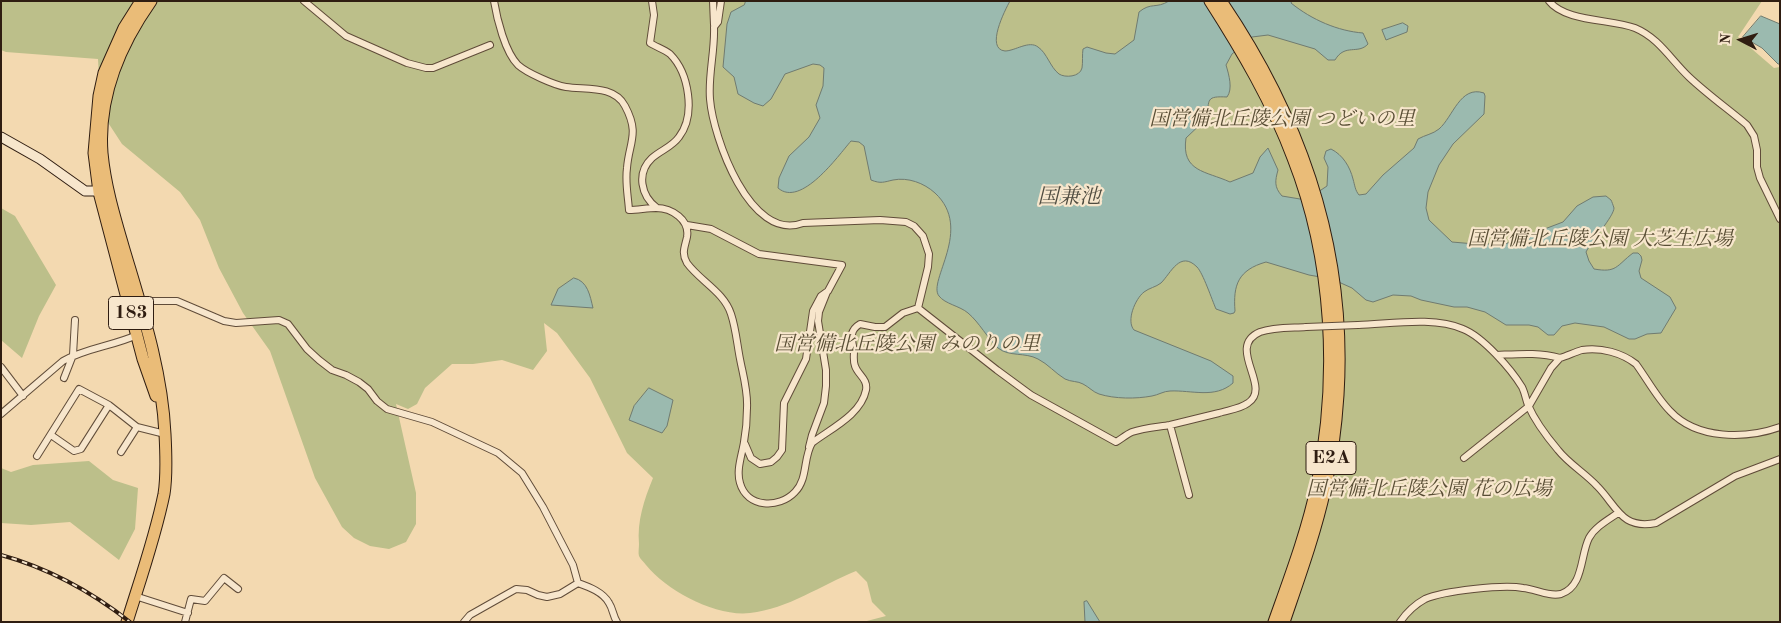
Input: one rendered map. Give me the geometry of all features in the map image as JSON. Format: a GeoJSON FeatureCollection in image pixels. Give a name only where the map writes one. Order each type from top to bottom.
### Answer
{"type":"FeatureCollection","features":[{"type":"Feature","properties":{"kind":"highway","name":"183"},"geometry":{"type":"LineString","coordinates":[[127,622],[153,538],[164,492],[165,434],[159,377],[134,302],[94,153],[98,96],[104,73],[112,51],[141,1]]}},
{"type":"Feature","properties":{"kind":"highway","name":"183"},"geometry":{"type":"LineString","coordinates":[[103,192],[103,119],[111,81],[120,53],[151,1]]}},
{"type":"Feature","properties":{"kind":"highway","name":"E2A"},"geometry":{"type":"LineString","coordinates":[[1210,1],[1251,58]]}},
{"type":"Feature","properties":{"kind":"highway","name":"E2A"},"geometry":{"type":"LineString","coordinates":[[1221,1],[1251,58],[1289,122],[1309,189],[1323,220],[1339,350],[1339,379],[1332,452],[1317,522],[1284,622]]}},
{"type":"Feature","properties":{"kind":"highway","name":"E2A"},"geometry":{"type":"LineString","coordinates":[[1274,622],[1308,520],[1322,453],[1327,419],[1330,289]]}},
{"type":"Feature","properties":{"kind":"highway","name":"183"},"geometry":{"type":"LineString","coordinates":[[134,302],[137,335],[155,391],[165,434]]}},
{"type":"Feature","properties":{"kind":"street"},"geometry":{"type":"LineString","coordinates":[[304,1],[346,36],[407,63],[426,68],[433,68],[490,45]]}},
{"type":"Feature","properties":{"kind":"street"},"geometry":{"type":"LineString","coordinates":[[494,1],[507,46],[520,67],[558,85],[598,89],[611,93],[625,104],[634,137],[626,171],[629,210],[657,208]]}},
{"type":"Feature","properties":{"kind":"street"},"geometry":{"type":"LineString","coordinates":[[652,1],[654,15],[650,43],[668,53],[683,72],[687,93],[687,121],[683,131],[670,146],[650,160],[643,172],[642,183],[649,201],[657,208],[677,215],[687,225],[711,229],[759,254],[842,265],[819,312],[818,321],[826,370],[824,403],[812,435],[805,472],[799,488],[785,501],[768,504],[756,501],[750,497],[740,483],[739,465],[744,441],[747,408],[746,383],[733,320],[728,308],[723,299],[686,262],[683,252],[687,236],[687,225]]}},
{"type":"Feature","properties":{"kind":"street"},"geometry":{"type":"LineString","coordinates":[[713,1],[714,27],[710,84],[712,111],[723,148],[737,183],[745,197],[766,218],[785,224],[797,225],[803,223],[880,220],[906,222],[914,226],[923,236],[929,254],[918,308]]}},
{"type":"Feature","properties":{"kind":"street"},"geometry":{"type":"LineString","coordinates":[[714,27],[718,22],[721,1]]}},
{"type":"Feature","properties":{"kind":"street"},"geometry":{"type":"LineString","coordinates":[[1550,1],[1552,5],[1574,16],[1624,25],[1648,36],[1664,49],[1689,77],[1747,125],[1754,136],[1760,178],[1780,219]]}},
{"type":"Feature","properties":{"kind":"street"},"geometry":{"type":"LineString","coordinates":[[1,137],[40,158],[85,191],[103,192]]}},
{"type":"Feature","properties":{"kind":"street"},"geometry":{"type":"LineString","coordinates":[[744,441],[754,462],[760,464],[771,462],[782,450],[784,403],[806,358],[813,311],[821,296],[828,291]]}},
{"type":"Feature","properties":{"kind":"street"},"geometry":{"type":"LineString","coordinates":[[134,302],[177,301],[224,321],[236,323],[279,320],[288,324],[307,349],[319,360],[332,370],[359,382],[387,409],[432,422],[498,453],[522,473],[559,535],[573,565],[578,583]]}},
{"type":"Feature","properties":{"kind":"street"},"geometry":{"type":"LineString","coordinates":[[918,308],[996,370],[1031,395],[1116,442],[1131,432],[1170,425],[1231,410],[1249,403],[1254,397],[1256,382],[1246,356],[1247,346],[1258,333],[1266,330],[1306,327],[1425,322],[1448,324],[1465,329],[1480,339],[1497,355],[1522,388],[1529,406],[1559,452],[1597,485],[1623,518],[1635,523],[1649,525],[1656,523],[1735,476],[1780,459]]}},
{"type":"Feature","properties":{"kind":"street"},"geometry":{"type":"LineString","coordinates":[[809,448],[812,443],[825,433],[845,421],[865,393],[865,381],[854,364],[854,351],[851,340],[854,329],[860,324],[885,327],[902,313],[918,308]]}},
{"type":"Feature","properties":{"kind":"street"},"geometry":{"type":"LineString","coordinates":[[64,378],[73,355],[75,320]]}},
{"type":"Feature","properties":{"kind":"street"},"geometry":{"type":"LineString","coordinates":[[1,414],[63,361],[73,355],[124,341],[137,335]]}},
{"type":"Feature","properties":{"kind":"street"},"geometry":{"type":"LineString","coordinates":[[1497,355],[1538,354],[1560,358],[1582,350],[1606,351],[1629,359],[1636,364],[1670,412],[1693,428],[1735,435],[1764,432],[1780,426]]}},
{"type":"Feature","properties":{"kind":"street"},"geometry":{"type":"LineString","coordinates":[[1464,458],[1529,406],[1560,358]]}},
{"type":"Feature","properties":{"kind":"street"},"geometry":{"type":"LineString","coordinates":[[1,366],[23,396]]}},
{"type":"Feature","properties":{"kind":"street"},"geometry":{"type":"LineString","coordinates":[[37,456],[79,390],[109,405],[137,427],[165,434]]}},
{"type":"Feature","properties":{"kind":"street"},"geometry":{"type":"LineString","coordinates":[[52,435],[74,451],[82,449],[109,405]]}},
{"type":"Feature","properties":{"kind":"street"},"geometry":{"type":"LineString","coordinates":[[1170,425],[1189,495]]}},
{"type":"Feature","properties":{"kind":"street"},"geometry":{"type":"LineString","coordinates":[[121,452],[137,427]]}},
{"type":"Feature","properties":{"kind":"street"},"geometry":{"type":"LineString","coordinates":[[1400,622],[1410,609],[1424,600],[1440,594],[1511,587],[1559,594],[1573,587],[1578,577],[1589,540],[1594,532],[1618,513]]}},
{"type":"Feature","properties":{"kind":"street"},"geometry":{"type":"LineString","coordinates":[[185,622],[191,599],[205,601],[224,578],[238,589]]}},
{"type":"Feature","properties":{"kind":"street"},"geometry":{"type":"LineString","coordinates":[[464,622],[470,615],[516,589],[527,590],[538,596],[547,597],[560,594],[578,583]]}},
{"type":"Feature","properties":{"kind":"street"},"geometry":{"type":"LineString","coordinates":[[578,583],[605,598],[617,622]]}},
{"type":"Feature","properties":{"kind":"street"},"geometry":{"type":"LineString","coordinates":[[135,596],[188,613]]}},
{"type":"Feature","properties":{"kind":"green space"},"geometry":{"type":"Polygon","coordinates":[[[1,1],[1762,1],[1738,37],[1774,68],[1780,67],[1780,622],[863,622],[886,616],[872,602],[867,582],[856,571],[778,607],[750,613],[722,611],[679,593],[655,575],[640,557],[640,519],[653,478],[627,453],[590,378],[557,333],[544,323],[547,351],[533,370],[502,360],[473,364],[452,364],[425,388],[417,404],[408,409],[396,404],[416,493],[416,524],[406,542],[389,549],[370,546],[354,538],[342,527],[315,478],[270,351],[243,313],[219,268],[200,220],[180,192],[122,144],[107,121],[100,95],[98,59],[6,52],[1,50],[1,1]]]}},
{"type":"Feature","properties":{"kind":"green space"},"geometry":{"type":"Polygon","coordinates":[[[1,208],[15,216],[56,285],[39,316],[22,358],[1,340],[1,208]]]}},
{"type":"Feature","properties":{"kind":"green space"},"geometry":{"type":"Polygon","coordinates":[[[89,461],[113,480],[138,488],[135,529],[119,560],[70,522],[31,525],[1,523],[1,468],[11,472],[33,465],[89,461]]]}},
{"type":"Feature","properties":{"kind":"water","name":"国兼池"},"geometry":{"type":"Polygon","coordinates":[[[746,1],[1010,1],[1004,12],[996,37],[999,49],[1009,51],[1026,45],[1034,45],[1041,50],[1059,74],[1068,76],[1075,75],[1081,71],[1083,49],[1087,47],[1115,54],[1134,40],[1139,12],[1147,7],[1161,5],[1169,1],[1292,1],[1291,3],[1299,9],[1325,24],[1363,33],[1368,44],[1360,49],[1347,50],[1335,60],[1328,60],[1315,49],[1268,35],[1252,37],[1232,54],[1226,65],[1230,86],[1229,94],[1227,97],[1215,97],[1210,100],[1207,118],[1186,138],[1185,149],[1187,158],[1197,169],[1230,182],[1253,173],[1260,157],[1268,148],[1278,170],[1276,184],[1279,193],[1282,196],[1306,200],[1327,186],[1328,167],[1324,158],[1326,151],[1331,149],[1348,166],[1359,195],[1366,194],[1383,175],[1414,148],[1418,139],[1439,129],[1463,98],[1476,92],[1484,93],[1484,114],[1453,144],[1439,165],[1428,192],[1426,208],[1429,220],[1452,242],[1505,244],[1563,222],[1577,206],[1593,197],[1606,196],[1611,200],[1614,208],[1613,212],[1586,252],[1594,269],[1612,269],[1633,253],[1638,253],[1642,260],[1639,271],[1641,278],[1670,297],[1676,308],[1661,333],[1647,334],[1635,339],[1629,339],[1604,327],[1575,323],[1562,326],[1554,335],[1548,335],[1538,327],[1506,325],[1485,312],[1467,307],[1454,307],[1421,300],[1411,296],[1393,295],[1373,302],[1366,300],[1352,288],[1332,279],[1309,275],[1266,262],[1249,269],[1243,274],[1235,294],[1235,311],[1230,314],[1216,309],[1199,270],[1191,262],[1186,261],[1176,265],[1161,283],[1141,295],[1131,316],[1132,326],[1134,330],[1211,361],[1233,376],[1233,383],[1219,391],[1203,393],[1170,391],[1152,396],[1132,398],[1119,398],[1099,394],[1081,383],[1065,379],[1038,359],[1002,351],[968,313],[939,296],[937,289],[950,237],[950,222],[946,207],[935,193],[926,186],[916,182],[904,179],[885,182],[871,180],[864,146],[859,142],[851,141],[828,168],[808,186],[797,191],[787,192],[778,188],[779,178],[789,156],[809,137],[820,118],[816,105],[823,86],[824,68],[813,64],[785,74],[771,99],[763,106],[738,94],[734,77],[723,67],[727,24],[731,12],[744,5],[746,1]]]}},
{"type":"Feature","properties":{"kind":"water"},"geometry":{"type":"Polygon","coordinates":[[[1761,16],[1780,24],[1780,64],[1762,48],[1743,37],[1761,16]]]}},
{"type":"Feature","properties":{"kind":"water"},"geometry":{"type":"Polygon","coordinates":[[[1403,23],[1408,26],[1407,32],[1386,40],[1382,30],[1403,23]]]}},
{"type":"Feature","properties":{"kind":"water"},"geometry":{"type":"Polygon","coordinates":[[[574,278],[585,286],[593,308],[551,305],[558,289],[574,278]]]}},
{"type":"Feature","properties":{"kind":"water"},"geometry":{"type":"Polygon","coordinates":[[[649,388],[673,400],[667,426],[662,433],[629,420],[634,406],[649,388]]]}},
{"type":"Feature","properties":{"kind":"water"},"geometry":{"type":"Polygon","coordinates":[[[1087,601],[1100,622],[1085,622],[1084,602],[1087,601]]]}},
{"type":"Feature","properties":{"kind":"railway"},"geometry":{"type":"LineString","coordinates":[[1,555],[36,567],[69,582],[130,622]]}},
{"type":"Feature","properties":{"kind":"park label","name":"国営備北丘陵公園 つどいの里"},"geometry":{"type":"Point","coordinates":[1282,120]}},
{"type":"Feature","properties":{"kind":"park label","name":"国営備北丘陵公園 大芝生広場"},"geometry":{"type":"Point","coordinates":[1600,240]}},
{"type":"Feature","properties":{"kind":"park label","name":"国営備北丘陵公園 みのりの里"},"geometry":{"type":"Point","coordinates":[907,345]}},
{"type":"Feature","properties":{"kind":"park label","name":"国営備北丘陵公園 花の広場"},"geometry":{"type":"Point","coordinates":[1429,490]}}]}
